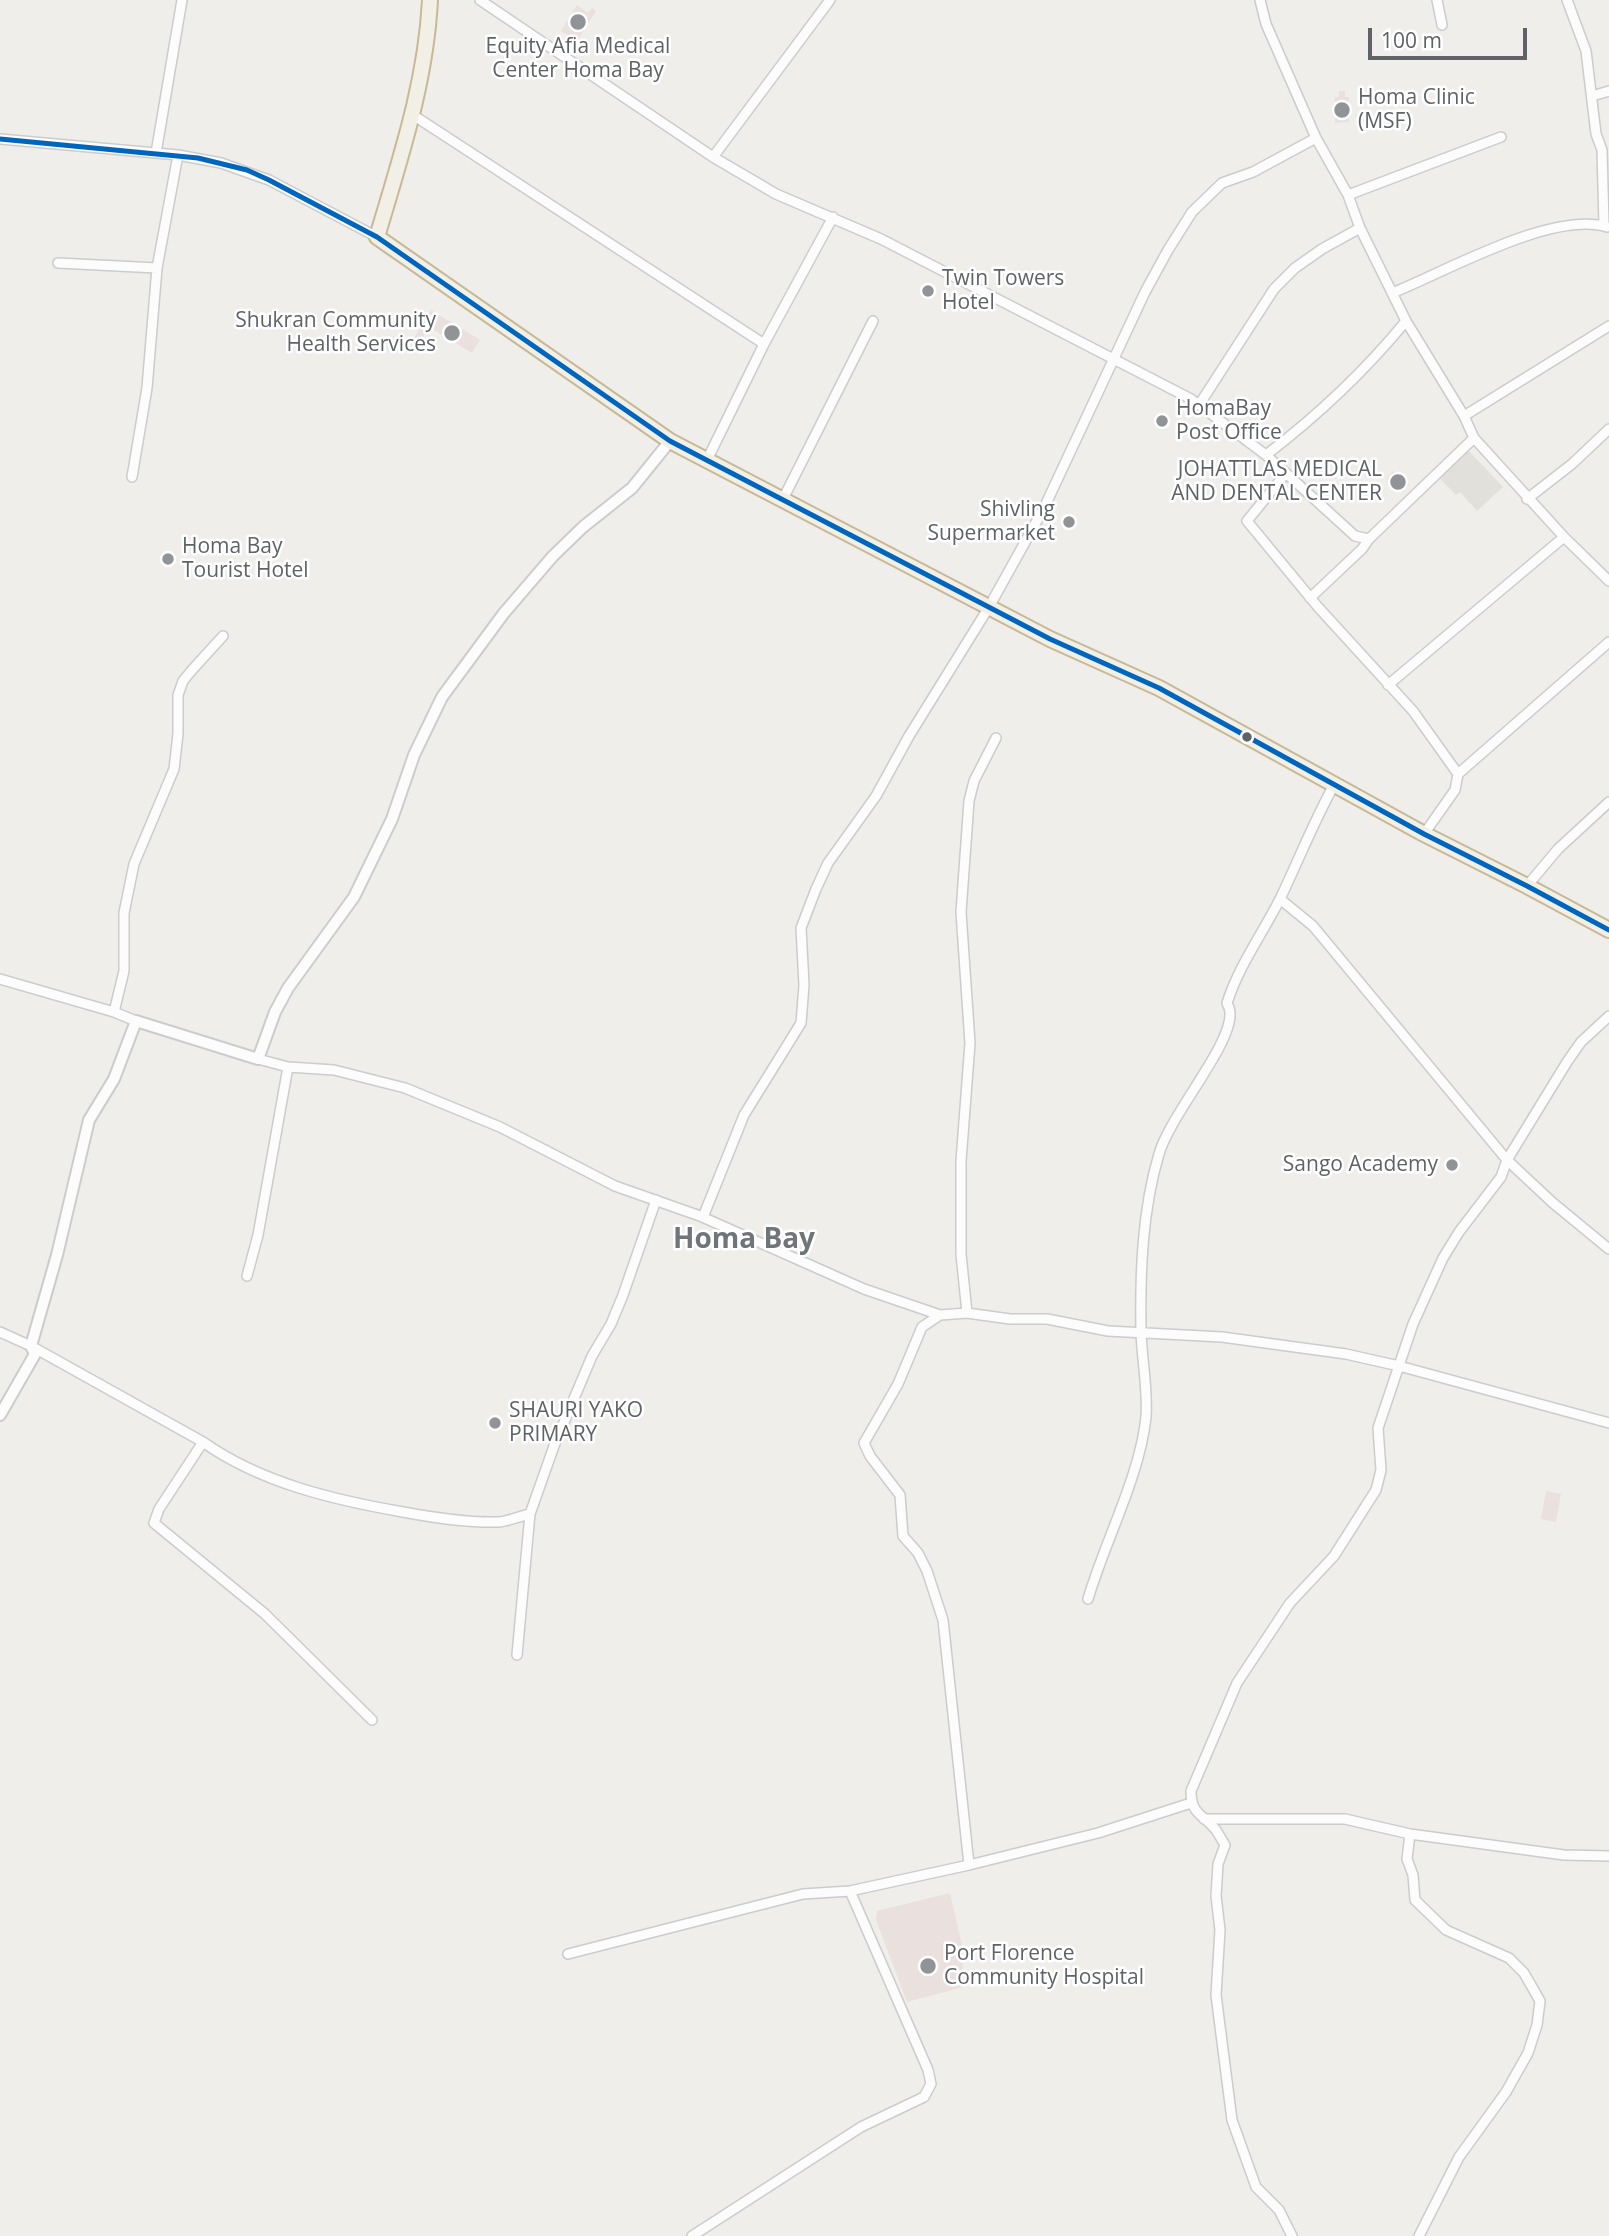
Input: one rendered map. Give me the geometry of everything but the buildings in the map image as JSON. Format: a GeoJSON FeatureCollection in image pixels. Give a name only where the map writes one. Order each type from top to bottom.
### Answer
{"type":"FeatureCollection","features":[{"type":"Feature","properties":{"kind":"highway"},"geometry":{"type":"LineString","coordinates":[[430,0],[423,67],[413,115],[377,237],[670,441],[1051,639],[1167,692],[1424,834],[1609,930]]}},
{"type":"Feature","properties":{"kind":"street"},"geometry":{"type":"LineString","coordinates":[[156,153],[182,0]]}},
{"type":"Feature","properties":{"kind":"street"},"geometry":{"type":"LineString","coordinates":[[480,0],[713,157],[776,194],[881,239],[1199,405],[1266,455],[1355,536],[1369,538]]}},
{"type":"Feature","properties":{"kind":"street"},"geometry":{"type":"LineString","coordinates":[[713,157],[830,0]]}},
{"type":"Feature","properties":{"kind":"street"},"geometry":{"type":"LineString","coordinates":[[1260,0],[1266,24],[1316,138],[1348,195],[1360,228],[1406,321],[1464,416],[1474,438],[1527,499],[1609,581]]}},
{"type":"Feature","properties":{"kind":"street"},"geometry":{"type":"LineString","coordinates":[[1437,0],[1442,26]]}},
{"type":"Feature","properties":{"kind":"street"},"geometry":{"type":"LineString","coordinates":[[1392,293],[1523,237],[1570,225],[1607,227],[1602,150],[1596,134],[1586,51],[1567,0]]}},
{"type":"Feature","properties":{"kind":"street"},"geometry":{"type":"LineString","coordinates":[[1592,96],[1609,91]]}},
{"type":"Feature","properties":{"kind":"street"},"geometry":{"type":"LineString","coordinates":[[413,115],[764,344]]}},
{"type":"Feature","properties":{"kind":"street"},"geometry":{"type":"LineString","coordinates":[[1348,195],[1501,137]]}},
{"type":"Feature","properties":{"kind":"street"},"geometry":{"type":"LineString","coordinates":[[700,1216],[703,1217],[744,1115],[801,1023],[804,985],[801,928],[828,863],[876,796],[909,736],[989,607],[1044,508],[1145,292],[1192,212],[1222,183],[1253,172],[1316,138]]}},
{"type":"Feature","properties":{"kind":"street"},"geometry":{"type":"LineString","coordinates":[[0,139],[178,155],[247,170],[377,237]]}},
{"type":"Feature","properties":{"kind":"street"},"geometry":{"type":"LineString","coordinates":[[132,477],[147,388],[157,268],[178,155]]}},
{"type":"Feature","properties":{"kind":"street"},"geometry":{"type":"LineString","coordinates":[[707,460],[764,344],[833,217]]}},
{"type":"Feature","properties":{"kind":"street"},"geometry":{"type":"LineString","coordinates":[[1199,405],[1274,289],[1295,268],[1360,228]]}},
{"type":"Feature","properties":{"kind":"street"},"geometry":{"type":"LineString","coordinates":[[58,263],[157,268]]}},
{"type":"Feature","properties":{"kind":"street"},"geometry":{"type":"LineString","coordinates":[[783,499],[873,321]]}},
{"type":"Feature","properties":{"kind":"street"},"geometry":{"type":"LineString","coordinates":[[1266,455],[1299,430],[1381,352],[1406,321]]}},
{"type":"Feature","properties":{"kind":"street"},"geometry":{"type":"LineString","coordinates":[[1464,416],[1609,326]]}},
{"type":"Feature","properties":{"kind":"street"},"geometry":{"type":"LineString","coordinates":[[1527,499],[1572,464],[1609,429]]}},
{"type":"Feature","properties":{"kind":"street"},"geometry":{"type":"LineString","coordinates":[[1310,598],[1474,438]]}},
{"type":"Feature","properties":{"kind":"street"},"geometry":{"type":"LineString","coordinates":[[258,1059],[275,1012],[288,988],[354,897],[363,880],[391,819],[414,755],[442,697],[505,612],[553,556],[583,527],[632,488],[670,441]]}},
{"type":"Feature","properties":{"kind":"street"},"geometry":{"type":"LineString","coordinates":[[1286,473],[1247,521],[1310,598],[1413,711],[1458,774]]}},
{"type":"Feature","properties":{"kind":"street"},"geometry":{"type":"LineString","coordinates":[[1388,685],[1564,537]]}},
{"type":"Feature","properties":{"kind":"street"},"geometry":{"type":"LineString","coordinates":[[114,1012],[124,971],[124,913],[134,864],[174,769],[178,734],[178,695],[183,681],[223,636]]}},
{"type":"Feature","properties":{"kind":"street"},"geometry":{"type":"LineString","coordinates":[[1424,834],[1455,790],[1458,774],[1609,642]]}},
{"type":"Feature","properties":{"kind":"street"},"geometry":{"type":"LineString","coordinates":[[967,1313],[961,1254],[961,1161],[970,1043],[967,977],[961,935],[964,871],[969,801],[974,781],[996,738]]}},
{"type":"Feature","properties":{"kind":"street"},"geometry":{"type":"LineString","coordinates":[[1088,1599],[1140,1450],[1146,1402],[1141,1334],[1143,1240],[1153,1173],[1170,1126],[1223,1040],[1231,1012],[1227,1003],[1236,977],[1280,899],[1334,785]]}},
{"type":"Feature","properties":{"kind":"street"},"geometry":{"type":"LineString","coordinates":[[1527,886],[1558,849],[1609,802]]}},
{"type":"Feature","properties":{"kind":"street"},"geometry":{"type":"LineString","coordinates":[[1280,899],[1313,926],[1413,1043],[1507,1160],[1553,1203],[1609,1249]]}},
{"type":"Feature","properties":{"kind":"street"},"geometry":{"type":"LineString","coordinates":[[0,979],[114,1012],[258,1059],[288,1067],[334,1070],[405,1088],[500,1126],[615,1185],[700,1216],[864,1289],[940,1315],[967,1313],[1047,1319],[1108,1331],[1233,1338],[1346,1354],[1609,1423]]}},
{"type":"Feature","properties":{"kind":"street"},"geometry":{"type":"LineString","coordinates":[[1292,2236],[1279,2210],[1256,2188],[1232,2120],[1216,1995],[1220,1930],[1216,1896],[1218,1864],[1225,1846],[1214,1828],[1191,1803],[1191,1791],[1237,1684],[1290,1603],[1335,1556],[1376,1490],[1381,1470],[1378,1428],[1413,1324],[1443,1258],[1459,1232],[1501,1177],[1507,1160],[1567,1062],[1581,1042],[1609,1016]]}},
{"type":"Feature","properties":{"kind":"street"},"geometry":{"type":"LineString","coordinates":[[0,1415],[35,1354],[31,1346],[57,1255],[89,1120],[114,1079],[136,1021]]}},
{"type":"Feature","properties":{"kind":"street"},"geometry":{"type":"LineString","coordinates":[[247,1276],[258,1235],[288,1067]]}},
{"type":"Feature","properties":{"kind":"street"},"geometry":{"type":"LineString","coordinates":[[517,1655],[530,1514],[554,1446],[592,1356],[611,1324],[623,1295],[656,1200]]}},
{"type":"Feature","properties":{"kind":"street"},"geometry":{"type":"LineString","coordinates":[[940,1315],[922,1327],[898,1384],[864,1443],[870,1456],[900,1496],[903,1536],[918,1553],[928,1571],[943,1620],[969,1865]]}},
{"type":"Feature","properties":{"kind":"street"},"geometry":{"type":"LineString","coordinates":[[0,1332],[31,1346],[222,1455],[275,1480],[355,1504],[444,1519],[501,1522],[530,1514]]}},
{"type":"Feature","properties":{"kind":"street"},"geometry":{"type":"LineString","coordinates":[[203,1442],[159,1508],[154,1523],[265,1614],[372,1720]]}},
{"type":"Feature","properties":{"kind":"street"},"geometry":{"type":"LineString","coordinates":[[568,1954],[803,1894],[850,1892],[969,1865],[1098,1833],[1191,1803]]}},
{"type":"Feature","properties":{"kind":"street"},"geometry":{"type":"LineString","coordinates":[[1204,1819],[1345,1819],[1410,1834],[1564,1855],[1609,1856]]}},
{"type":"Feature","properties":{"kind":"street"},"geometry":{"type":"LineString","coordinates":[[1410,1834],[1407,1859],[1413,1875],[1415,1900],[1446,1930],[1517,1964],[1540,2001],[1537,2025],[1528,2053],[1506,2092],[1458,2157],[1419,2236]]}},
{"type":"Feature","properties":{"kind":"street"},"geometry":{"type":"LineString","coordinates":[[692,2236],[861,2127],[917,2102],[929,2090],[931,2084],[928,2070],[850,1892]]}},
{"type":"Feature","properties":{"kind":"shaded area","name":"Equity Afia Medical Center Homa Bay"},"geometry":{"type":"Polygon","coordinates":[[[577,5],[588,13],[592,8],[596,11],[577,41],[561,31],[577,5]]]}},
{"type":"Feature","properties":{"kind":"shaded area","name":"Homa Clinic (MSF)"},"geometry":{"type":"Polygon","coordinates":[[[1339,91],[1345,91],[1345,97],[1349,97],[1349,122],[1335,123],[1335,97],[1339,97],[1339,91]]]}},
{"type":"Feature","properties":{"kind":"shaded area","name":"Shukran Community Health Services"},"geometry":{"type":"Polygon","coordinates":[[[431,310],[480,340],[472,353],[429,327],[420,342],[414,338],[431,310]]]}},
{"type":"Feature","properties":{"kind":"shaded area"},"geometry":{"type":"Polygon","coordinates":[[[1467,449],[1503,487],[1477,511],[1460,492],[1456,495],[1438,477],[1467,449]]]}},
{"type":"Feature","properties":{"kind":"shaded area","name":"JOHATTLAS MEDICAL AND DENTAL CENTER"},"geometry":{"type":"Polygon","coordinates":[[[1393,471],[1409,485],[1402,493],[1386,479],[1393,471]]]}},
{"type":"Feature","properties":{"kind":"shaded area"},"geometry":{"type":"Polygon","coordinates":[[[1546,1491],[1561,1494],[1556,1522],[1541,1519],[1546,1491]]]}},
{"type":"Feature","properties":{"kind":"shaded area","name":"Port Florence Community Hospital"},"geometry":{"type":"Polygon","coordinates":[[[950,1893],[962,1945],[963,1987],[907,2002],[876,1920],[877,1911],[950,1893]]]}},
{"type":"Feature","properties":{"kind":"transit line"},"geometry":{"type":"LineString","coordinates":[[0,139],[198,158],[247,170],[269,180],[377,237],[670,441],[1050,639],[1159,688],[1424,834],[1609,930]]}},
{"type":"Feature","properties":{"kind":"place","name":"Equity Afia Medical Center Homa Bay"},"geometry":{"type":"Point","coordinates":[578,22]}},
{"type":"Feature","properties":{"kind":"place","name":"Homa Clinic (MSF)"},"geometry":{"type":"Point","coordinates":[1342,110]}},
{"type":"Feature","properties":{"kind":"place","name":"Twin Towers Hotel"},"geometry":{"type":"Point","coordinates":[928,291]}},
{"type":"Feature","properties":{"kind":"place","name":"Shukran Community Health Services"},"geometry":{"type":"Point","coordinates":[452,333]}},
{"type":"Feature","properties":{"kind":"place","name":"HomaBay Post Office"},"geometry":{"type":"Point","coordinates":[1162,421]}},
{"type":"Feature","properties":{"kind":"place","name":"JOHATTLAS MEDICAL AND DENTAL CENTER"},"geometry":{"type":"Point","coordinates":[1398,482]}},
{"type":"Feature","properties":{"kind":"place","name":"Shivling Supermarket"},"geometry":{"type":"Point","coordinates":[1069,522]}},
{"type":"Feature","properties":{"kind":"place","name":"Homa Bay Tourist Hotel"},"geometry":{"type":"Point","coordinates":[168,559]}},
{"type":"Feature","properties":{"kind":"place","name":"Sango Academy"},"geometry":{"type":"Point","coordinates":[1452,1165]}},
{"type":"Feature","properties":{"kind":"place","name":"SHAURI YAKO PRIMARY"},"geometry":{"type":"Point","coordinates":[495,1423]}},
{"type":"Feature","properties":{"kind":"place","name":"Port Florence Community Hospital"},"geometry":{"type":"Point","coordinates":[928,1966]}},
{"type":"Feature","properties":{"kind":"district","name":"Homa Bay"},"geometry":{"type":"Point","coordinates":[744,1240]}}]}
